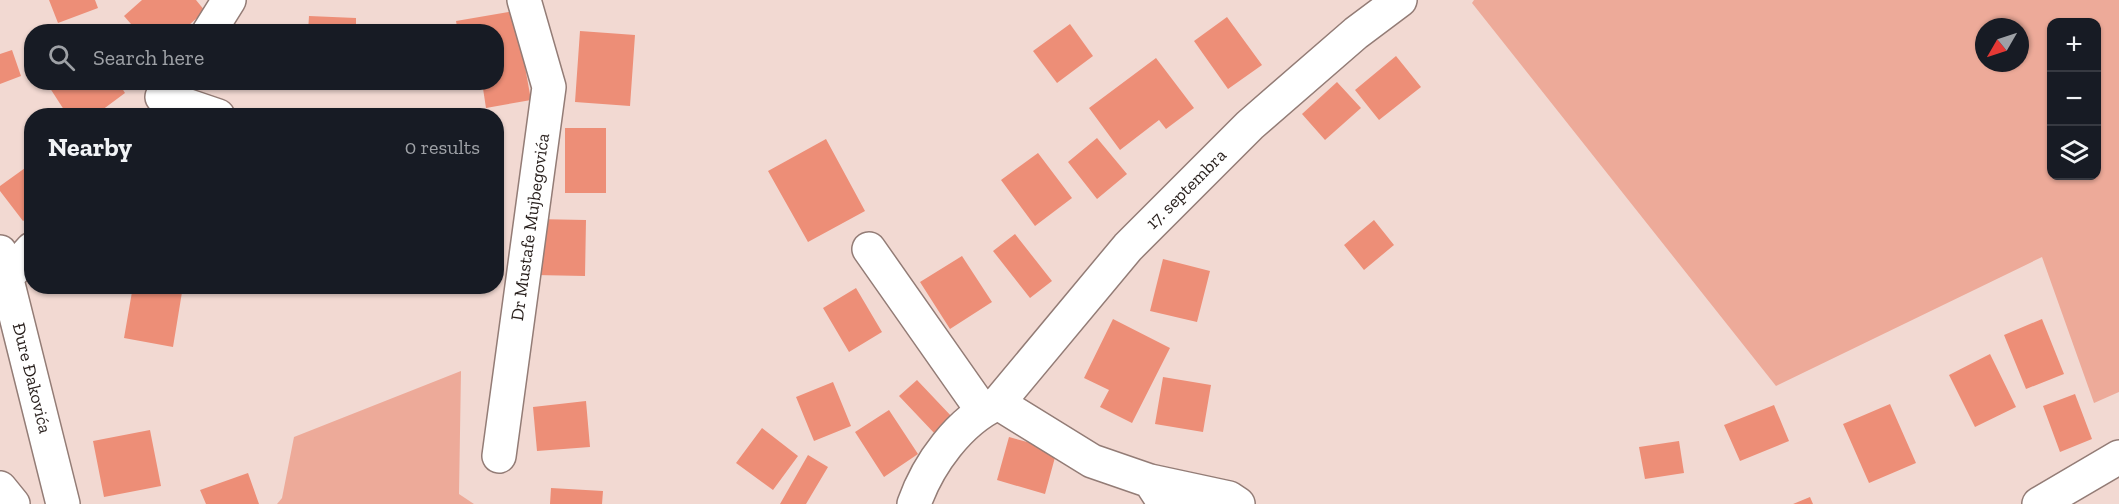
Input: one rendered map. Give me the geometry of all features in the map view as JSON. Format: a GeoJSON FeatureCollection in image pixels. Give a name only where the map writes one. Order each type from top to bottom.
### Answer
{"type":"FeatureCollection","features":[{"type":"Feature","properties":{"kind":"street"},"geometry":{"type":"LineString","coordinates":[[214,24],[229,0]]}},
{"type":"Feature","properties":{"kind":"street","name":"Dr Mustafe Mujbegovića"},"geometry":{"type":"LineString","coordinates":[[499,456],[549,87],[524,0]]}},
{"type":"Feature","properties":{"kind":"street","name":"17. septembra"},"geometry":{"type":"LineString","coordinates":[[914,504],[920,487],[954,435],[990,406],[1128,248],[1250,125],[1356,33],[1400,0]]}},
{"type":"Feature","properties":{"kind":"street"},"geometry":{"type":"LineString","coordinates":[[161,98],[193,108]]}},
{"type":"Feature","properties":{"kind":"street"},"geometry":{"type":"LineString","coordinates":[[869,249],[990,406],[1092,461],[1158,493],[1229,498],[1238,504]]}},
{"type":"Feature","properties":{"kind":"street"},"geometry":{"type":"LineString","coordinates":[[4,264],[24,253]]}},
{"type":"Feature","properties":{"kind":"street","name":"Đure Đakovića"},"geometry":{"type":"LineString","coordinates":[[4,264],[63,504]]}},
{"type":"Feature","properties":{"kind":"street"},"geometry":{"type":"LineString","coordinates":[[2039,504],[2119,457]]}},
{"type":"Feature","properties":{"kind":"street"},"geometry":{"type":"LineString","coordinates":[[0,488],[13,504]]}},
{"type":"Feature","properties":{"kind":"shaded area"},"geometry":{"type":"Polygon","coordinates":[[[1474,0],[2119,0],[2119,392],[2094,403],[2042,257],[1776,386],[1472,3],[1474,0]]]}},
{"type":"Feature","properties":{"kind":"shaded area"},"geometry":{"type":"Polygon","coordinates":[[[461,371],[459,494],[474,504],[277,504],[282,498],[294,437],[461,371]]]}},
{"type":"Feature","properties":{"kind":"building"},"geometry":{"type":"Polygon","coordinates":[[[49,0],[95,0],[98,8],[58,23],[49,0]]]}},
{"type":"Feature","properties":{"kind":"building"},"geometry":{"type":"Polygon","coordinates":[[[142,0],[196,0],[205,11],[190,24],[131,24],[124,16],[142,0]]]}},
{"type":"Feature","properties":{"kind":"building"},"geometry":{"type":"Polygon","coordinates":[[[515,11],[531,100],[486,108],[483,90],[504,90],[504,24],[457,24],[456,21],[515,11]]]}},
{"type":"Feature","properties":{"kind":"building"},"geometry":{"type":"Polygon","coordinates":[[[309,16],[356,18],[356,24],[308,24],[309,16]]]}},
{"type":"Feature","properties":{"kind":"building"},"geometry":{"type":"Polygon","coordinates":[[[1227,17],[1262,65],[1228,89],[1194,41],[1227,17]]]}},
{"type":"Feature","properties":{"kind":"building"},"geometry":{"type":"Polygon","coordinates":[[[1070,24],[1093,56],[1057,83],[1033,51],[1070,24]]]}},
{"type":"Feature","properties":{"kind":"building"},"geometry":{"type":"Polygon","coordinates":[[[580,31],[635,35],[630,106],[575,102],[580,31]]]}},
{"type":"Feature","properties":{"kind":"building"},"geometry":{"type":"Polygon","coordinates":[[[12,50],[21,76],[0,84],[0,54],[12,50]]]}},
{"type":"Feature","properties":{"kind":"building"},"geometry":{"type":"Polygon","coordinates":[[[1396,56],[1421,87],[1379,120],[1355,90],[1396,56]]]}},
{"type":"Feature","properties":{"kind":"building"},"geometry":{"type":"Polygon","coordinates":[[[1156,58],[1194,108],[1166,129],[1159,120],[1120,150],[1089,108],[1156,58]]]}},
{"type":"Feature","properties":{"kind":"building"},"geometry":{"type":"Polygon","coordinates":[[[1337,82],[1361,108],[1325,140],[1302,114],[1337,82]]]}},
{"type":"Feature","properties":{"kind":"building"},"geometry":{"type":"Polygon","coordinates":[[[51,90],[123,90],[125,93],[105,108],[63,108],[51,90]]]}},
{"type":"Feature","properties":{"kind":"building"},"geometry":{"type":"Polygon","coordinates":[[[565,128],[606,128],[606,193],[565,193],[565,128]]]}},
{"type":"Feature","properties":{"kind":"building"},"geometry":{"type":"Polygon","coordinates":[[[1097,138],[1127,174],[1097,199],[1068,162],[1097,138]]]}},
{"type":"Feature","properties":{"kind":"building"},"geometry":{"type":"Polygon","coordinates":[[[826,139],[865,211],[808,242],[768,171],[826,139]]]}},
{"type":"Feature","properties":{"kind":"building"},"geometry":{"type":"Polygon","coordinates":[[[1038,153],[1072,198],[1035,226],[1001,180],[1038,153]]]}},
{"type":"Feature","properties":{"kind":"building"},"geometry":{"type":"Polygon","coordinates":[[[24,169],[24,220],[0,191],[0,186],[24,169]]]}},
{"type":"Feature","properties":{"kind":"building"},"geometry":{"type":"Polygon","coordinates":[[[535,219],[586,220],[585,276],[535,275],[535,219]]]}},
{"type":"Feature","properties":{"kind":"building"},"geometry":{"type":"Polygon","coordinates":[[[1374,220],[1394,245],[1364,270],[1344,245],[1374,220]]]}},
{"type":"Feature","properties":{"kind":"building"},"geometry":{"type":"Polygon","coordinates":[[[1015,234],[1052,281],[1030,298],[993,251],[1015,234]]]}},
{"type":"Feature","properties":{"kind":"building"},"geometry":{"type":"Polygon","coordinates":[[[962,256],[992,302],[950,329],[920,282],[962,256]]]}},
{"type":"Feature","properties":{"kind":"building"},"geometry":{"type":"Polygon","coordinates":[[[1163,259],[1210,271],[1197,322],[1150,311],[1163,259]]]}},
{"type":"Feature","properties":{"kind":"building"},"geometry":{"type":"Polygon","coordinates":[[[856,288],[882,332],[849,352],[823,308],[856,288]]]}},
{"type":"Feature","properties":{"kind":"building"},"geometry":{"type":"Polygon","coordinates":[[[132,294],[182,294],[173,347],[124,338],[132,294]]]}},
{"type":"Feature","properties":{"kind":"building"},"geometry":{"type":"Polygon","coordinates":[[[1113,319],[1170,348],[1132,423],[1100,407],[1109,390],[1084,378],[1113,319]]]}},
{"type":"Feature","properties":{"kind":"building"},"geometry":{"type":"Polygon","coordinates":[[[2042,319],[2064,374],[2026,389],[2004,335],[2042,319]]]}},
{"type":"Feature","properties":{"kind":"building"},"geometry":{"type":"Polygon","coordinates":[[[1990,354],[2016,407],[1975,427],[1949,375],[1990,354]]]}},
{"type":"Feature","properties":{"kind":"building"},"geometry":{"type":"Polygon","coordinates":[[[1163,377],[1211,385],[1203,432],[1155,424],[1163,377]]]}},
{"type":"Feature","properties":{"kind":"building"},"geometry":{"type":"Polygon","coordinates":[[[917,380],[953,418],[936,435],[899,396],[917,380]]]}},
{"type":"Feature","properties":{"kind":"building"},"geometry":{"type":"Polygon","coordinates":[[[833,382],[851,426],[814,441],[796,397],[833,382]]]}},
{"type":"Feature","properties":{"kind":"building"},"geometry":{"type":"Polygon","coordinates":[[[2075,394],[2092,439],[2060,452],[2043,406],[2075,394]]]}},
{"type":"Feature","properties":{"kind":"building"},"geometry":{"type":"Polygon","coordinates":[[[586,401],[590,447],[537,451],[533,407],[586,401]]]}},
{"type":"Feature","properties":{"kind":"building"},"geometry":{"type":"Polygon","coordinates":[[[1890,404],[1916,463],[1869,483],[1843,424],[1890,404]]]}},
{"type":"Feature","properties":{"kind":"building"},"geometry":{"type":"Polygon","coordinates":[[[1774,405],[1789,441],[1740,461],[1724,425],[1774,405]]]}},
{"type":"Feature","properties":{"kind":"building"},"geometry":{"type":"Polygon","coordinates":[[[889,410],[918,454],[884,477],[855,432],[889,410]]]}},
{"type":"Feature","properties":{"kind":"building"},"geometry":{"type":"Polygon","coordinates":[[[762,428],[798,456],[773,490],[736,463],[762,428]]]}},
{"type":"Feature","properties":{"kind":"building"},"geometry":{"type":"Polygon","coordinates":[[[150,430],[161,486],[104,497],[93,441],[150,430]]]}},
{"type":"Feature","properties":{"kind":"building"},"geometry":{"type":"Polygon","coordinates":[[[1009,437],[1057,450],[1045,494],[997,480],[1009,437]]]}},
{"type":"Feature","properties":{"kind":"building"},"geometry":{"type":"Polygon","coordinates":[[[1679,441],[1684,473],[1645,479],[1639,447],[1679,441]]]}},
{"type":"Feature","properties":{"kind":"building"},"geometry":{"type":"Polygon","coordinates":[[[808,455],[828,467],[806,504],[780,504],[808,455]]]}},
{"type":"Feature","properties":{"kind":"building"},"geometry":{"type":"Polygon","coordinates":[[[248,473],[259,504],[206,504],[200,490],[248,473]]]}},
{"type":"Feature","properties":{"kind":"building"},"geometry":{"type":"Polygon","coordinates":[[[551,488],[603,491],[602,504],[550,504],[551,488]]]}},
{"type":"Feature","properties":{"kind":"building"},"geometry":{"type":"Polygon","coordinates":[[[1810,497],[1813,504],[1793,504],[1810,497]]]}}]}
